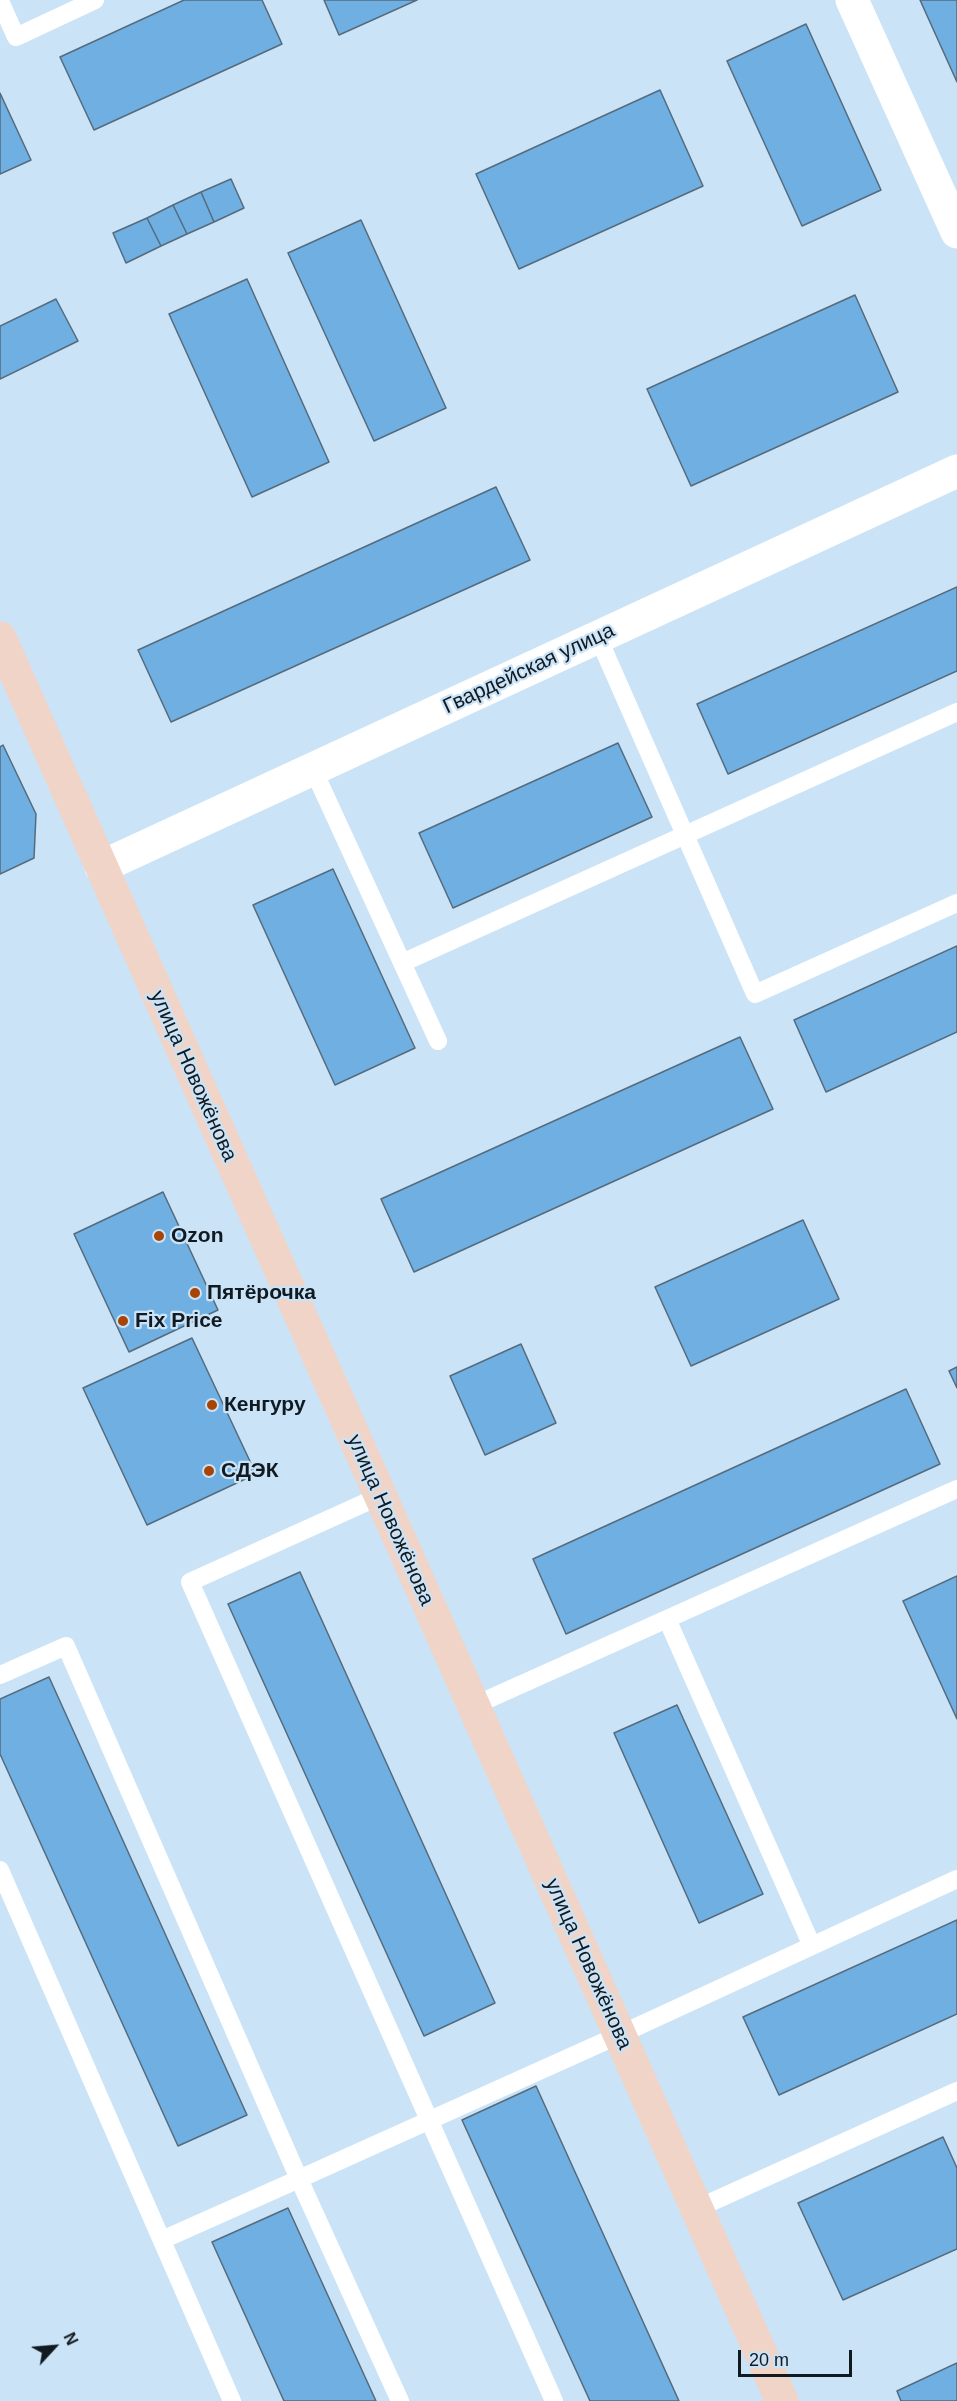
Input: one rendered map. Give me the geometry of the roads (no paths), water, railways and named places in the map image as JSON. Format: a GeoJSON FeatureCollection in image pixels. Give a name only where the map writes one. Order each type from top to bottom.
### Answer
{"type":"FeatureCollection","features":[{"type":"Feature","properties":{"kind":"street"},"geometry":{"type":"LineString","coordinates":[[852,0],[957,232]]}},
{"type":"Feature","properties":{"kind":"street","name":"Гвардейская улица"},"geometry":{"type":"LineString","coordinates":[[101,867],[957,471]]}},
{"type":"Feature","properties":{"kind":"street","name":"улица Новожёнова"},"geometry":{"type":"LineString","coordinates":[[0,639],[782,2401]]}},
{"type":"Feature","properties":{"kind":"lane"},"geometry":{"type":"LineString","coordinates":[[0,1],[16,37],[95,0]]}},
{"type":"Feature","properties":{"kind":"lane"},"geometry":{"type":"LineString","coordinates":[[598,637],[755,994],[957,903]]}},
{"type":"Feature","properties":{"kind":"lane"},"geometry":{"type":"LineString","coordinates":[[402,963],[957,712]]}},
{"type":"Feature","properties":{"kind":"lane"},"geometry":{"type":"LineString","coordinates":[[313,769],[438,1041]]}},
{"type":"Feature","properties":{"kind":"lane"},"geometry":{"type":"LineString","coordinates":[[473,1706],[957,1489]]}},
{"type":"Feature","properties":{"kind":"lane"},"geometry":{"type":"LineString","coordinates":[[380,1496],[190,1582],[554,2401]]}},
{"type":"Feature","properties":{"kind":"lane"},"geometry":{"type":"LineString","coordinates":[[667,1619],[812,1946]]}},
{"type":"Feature","properties":{"kind":"lane"},"geometry":{"type":"LineString","coordinates":[[0,1676],[66,1646],[299,2179],[400,2401]]}},
{"type":"Feature","properties":{"kind":"lane"},"geometry":{"type":"LineString","coordinates":[[0,1870],[232,2401]]}},
{"type":"Feature","properties":{"kind":"lane"},"geometry":{"type":"LineString","coordinates":[[162,2240],[430,2121],[957,1879]]}},
{"type":"Feature","properties":{"kind":"lane"},"geometry":{"type":"LineString","coordinates":[[696,2209],[957,2091]]}},
{"type":"Feature","properties":{"kind":"place","name":"Ozon"},"geometry":{"type":"Point","coordinates":[159,1236]}},
{"type":"Feature","properties":{"kind":"place","name":"Пятёрочка"},"geometry":{"type":"Point","coordinates":[195,1293]}},
{"type":"Feature","properties":{"kind":"place","name":"Fix Price"},"geometry":{"type":"Point","coordinates":[123,1321]}},
{"type":"Feature","properties":{"kind":"place","name":"Кенгуру"},"geometry":{"type":"Point","coordinates":[212,1405]}},
{"type":"Feature","properties":{"kind":"place","name":"СДЭК"},"geometry":{"type":"Point","coordinates":[209,1471]}}]}
